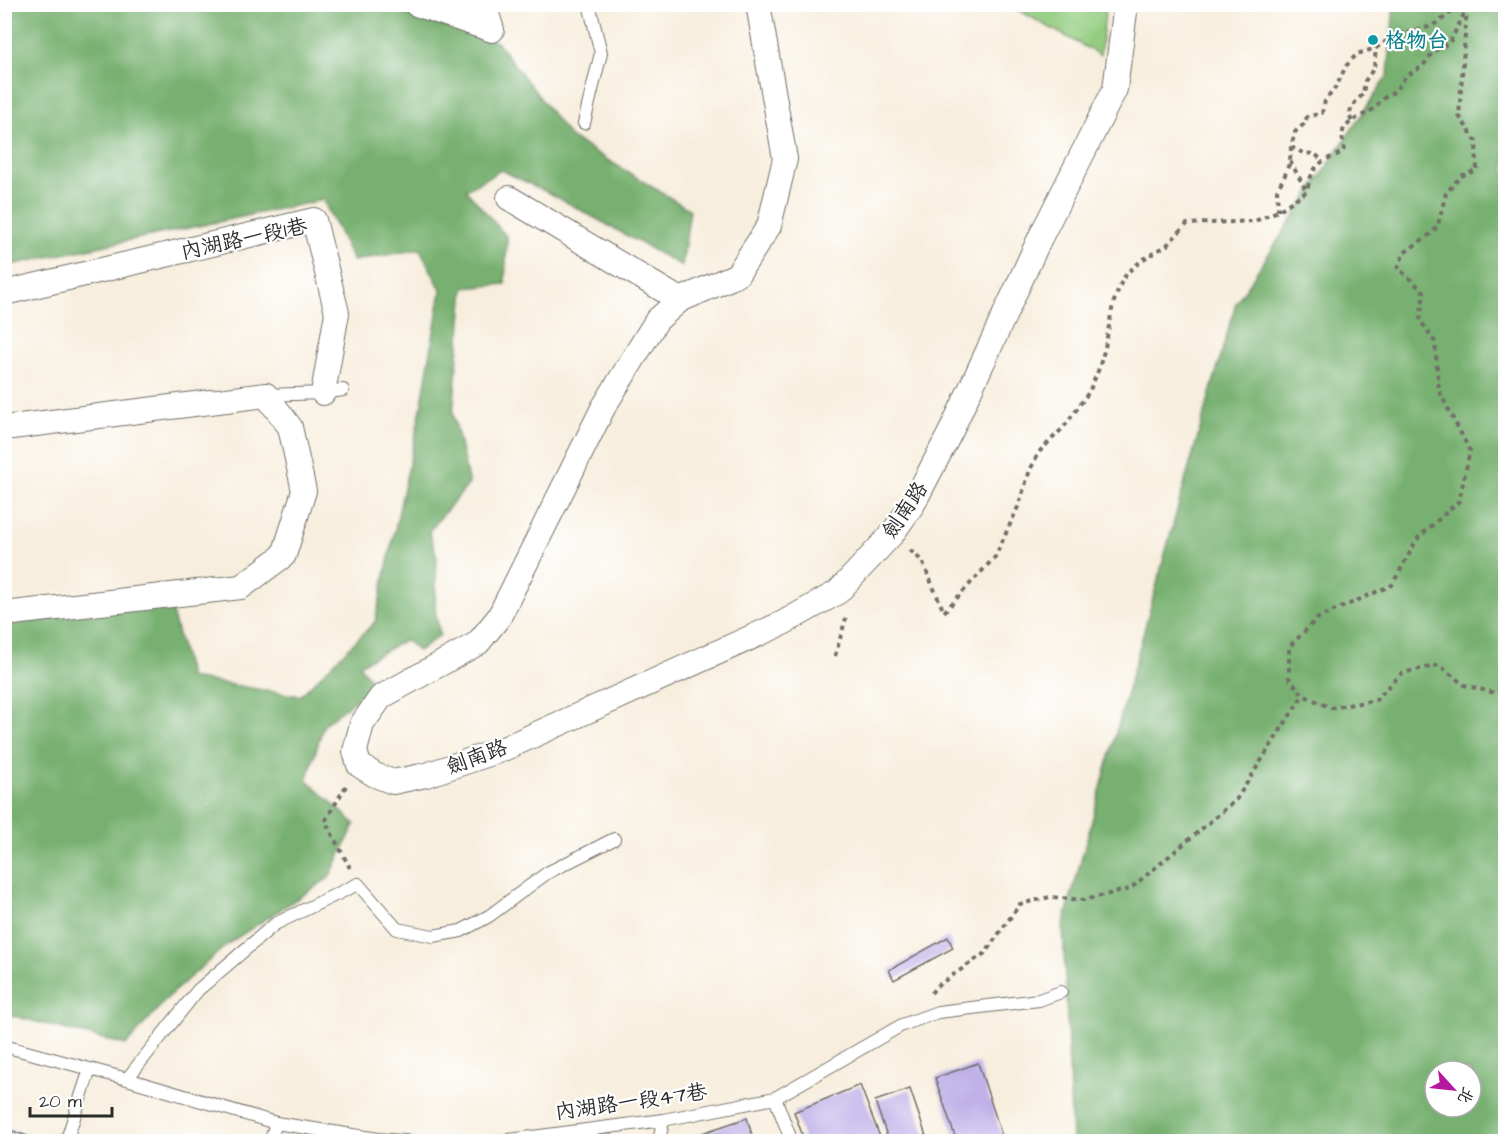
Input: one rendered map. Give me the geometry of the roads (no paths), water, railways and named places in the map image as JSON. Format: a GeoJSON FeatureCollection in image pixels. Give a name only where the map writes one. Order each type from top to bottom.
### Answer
{"type":"FeatureCollection","features":[{"type":"Feature","properties":{"kind":"street"},"geometry":{"type":"LineString","coordinates":[[416,4],[492,30],[484,4]]}},
{"type":"Feature","properties":{"kind":"street"},"geometry":{"type":"LineString","coordinates":[[509,198],[680,300],[737,275],[769,226],[784,159],[758,4]]}},
{"type":"Feature","properties":{"kind":"street","name":"劍南路"},"geometry":{"type":"LineString","coordinates":[[680,300],[657,320],[603,408],[499,617],[478,643],[381,698],[362,724],[355,751],[359,765],[393,782],[426,775],[501,750],[783,623],[838,591],[892,534],[913,504],[951,431],[1040,238],[1114,89],[1126,4]]}},
{"type":"Feature","properties":{"kind":"street","name":"內湖路一段1巷"},"geometry":{"type":"LineString","coordinates":[[4,293],[314,220],[338,313],[333,391]]}},
{"type":"Feature","properties":{"kind":"street"},"geometry":{"type":"LineString","coordinates":[[4,428],[266,395],[290,427],[304,491],[284,555],[241,587],[4,614]]}},
{"type":"Feature","properties":{"kind":"lane"},"geometry":{"type":"LineString","coordinates":[[584,123],[601,53],[589,4]]}},
{"type":"Feature","properties":{"kind":"lane"},"geometry":{"type":"LineString","coordinates":[[266,395],[333,391]]}},
{"type":"Feature","properties":{"kind":"lane"},"geometry":{"type":"LineString","coordinates":[[127,1079],[198,990],[275,924],[358,884],[397,929],[433,936],[461,931],[489,916],[547,873],[614,839]]}},
{"type":"Feature","properties":{"kind":"lane","name":"內湖路一段47巷"},"geometry":{"type":"LineString","coordinates":[[493,1142],[663,1120],[775,1098],[902,1024],[938,1012],[1039,1000],[1061,992]]}},
{"type":"Feature","properties":{"kind":"lane"},"geometry":{"type":"LineString","coordinates":[[4,1046],[276,1123],[378,1140],[416,1142]]}},
{"type":"Feature","properties":{"kind":"lane"},"geometry":{"type":"LineString","coordinates":[[66,1142],[90,1070]]}},
{"type":"Feature","properties":{"kind":"lane"},"geometry":{"type":"LineString","coordinates":[[775,1098],[792,1142]]}},
{"type":"Feature","properties":{"kind":"lane"},"geometry":{"type":"LineString","coordinates":[[658,1142],[663,1120]]}},
{"type":"Feature","properties":{"kind":"lane"},"geometry":{"type":"LineString","coordinates":[[270,1142],[276,1123]]}},
{"type":"Feature","properties":{"kind":"place","name":"格物台"},"geometry":{"type":"Point","coordinates":[1373,40]}}]}
